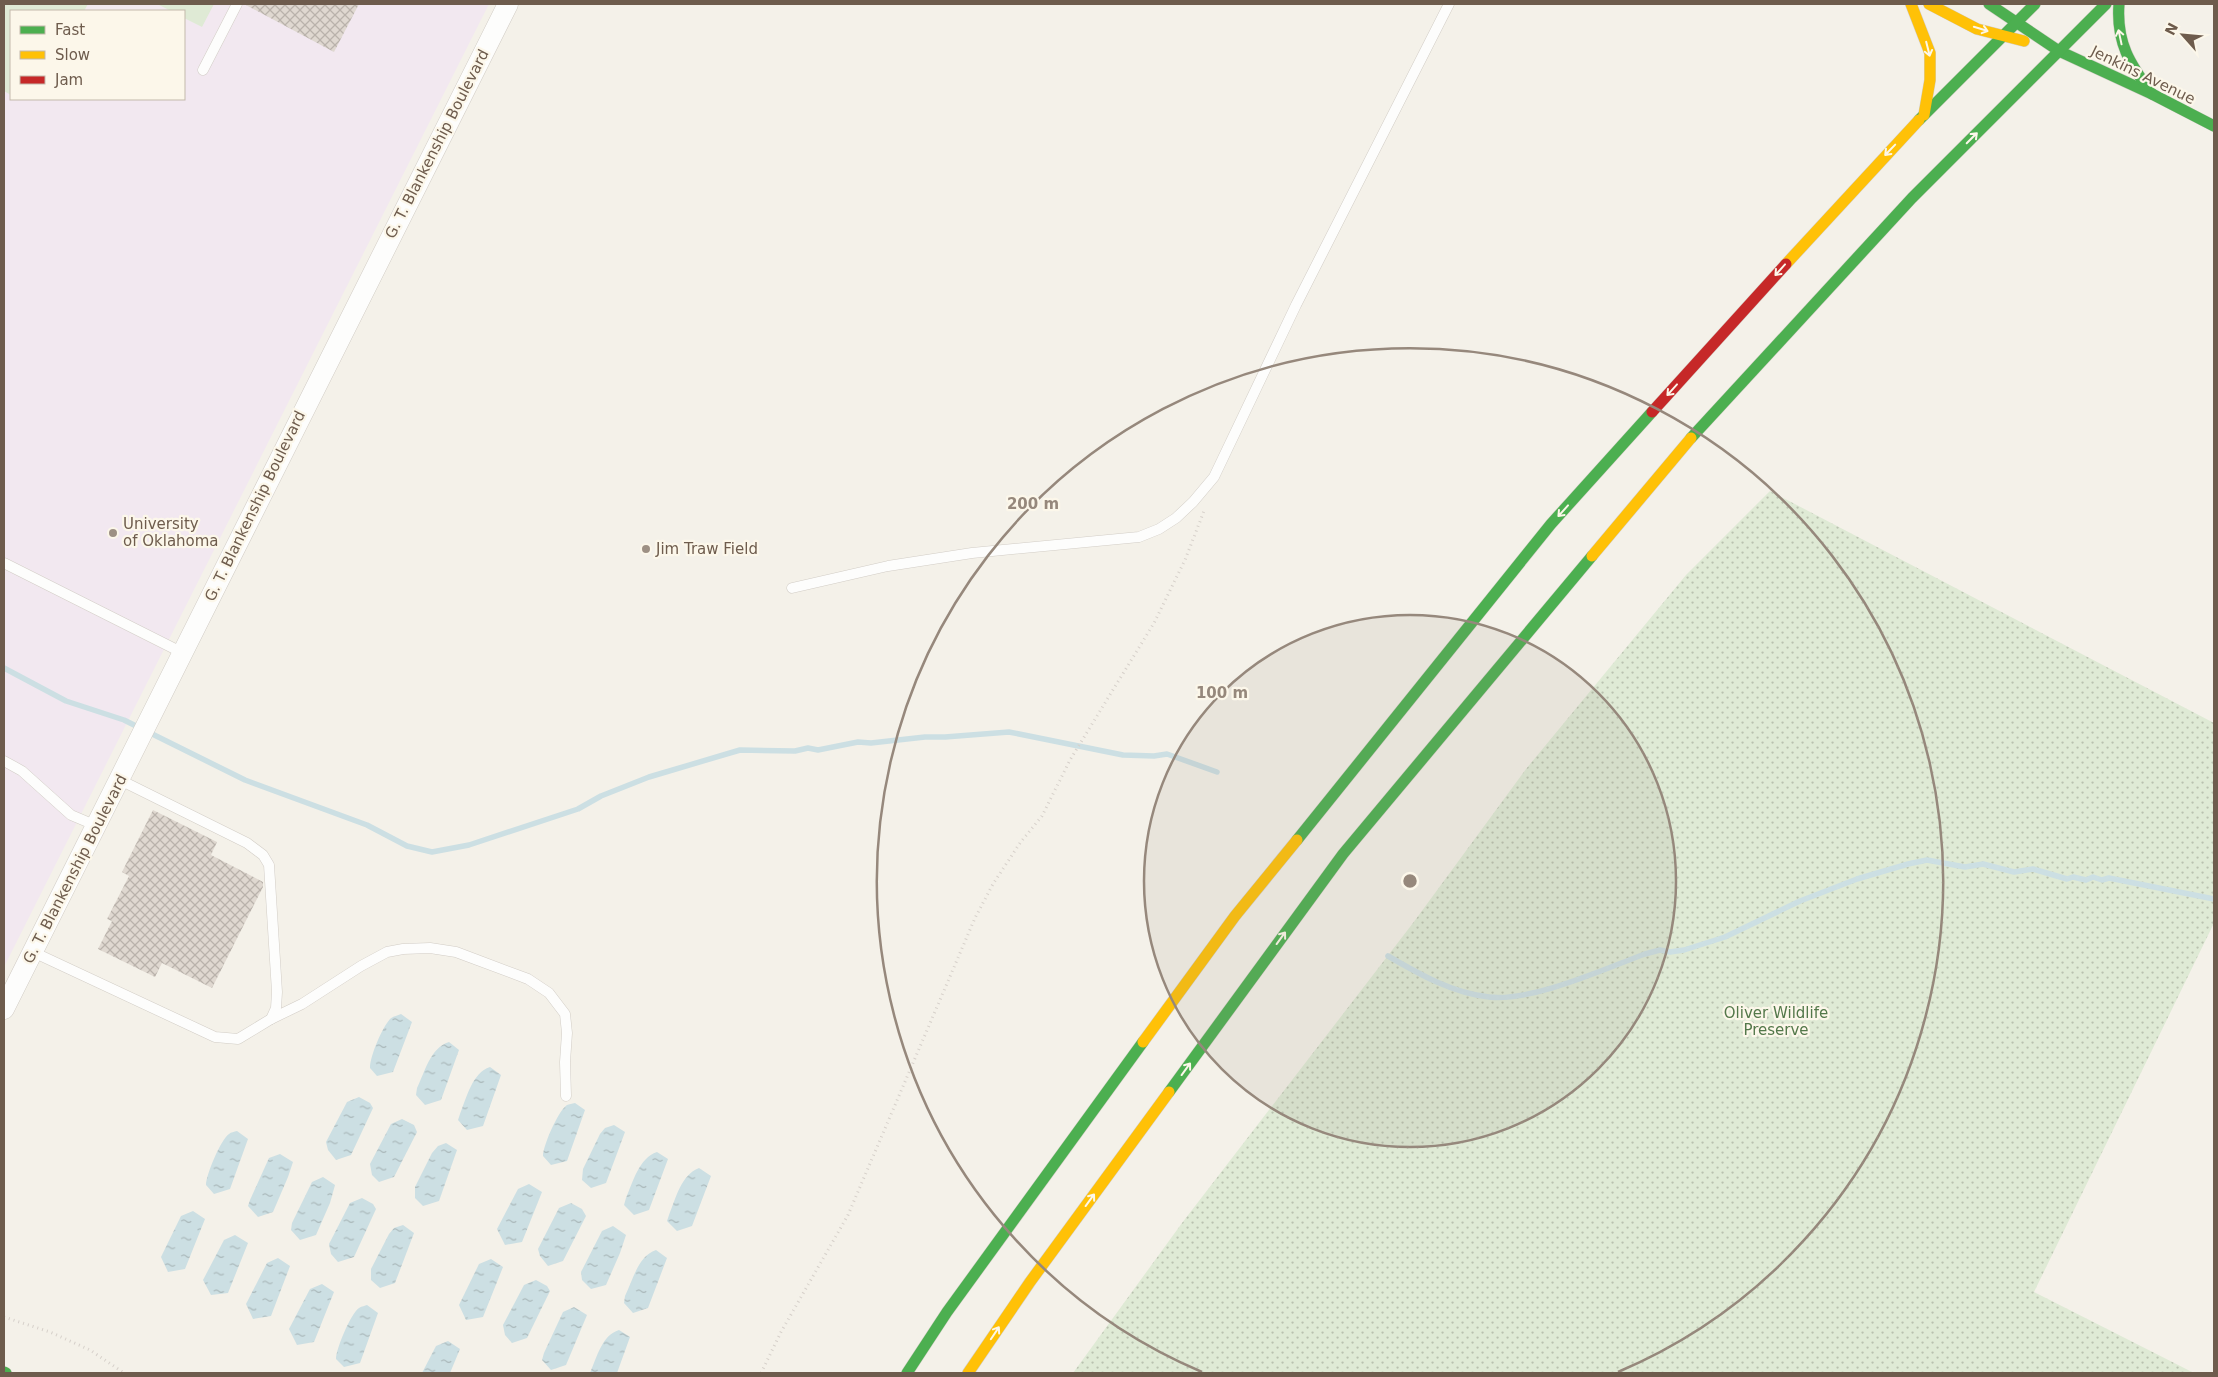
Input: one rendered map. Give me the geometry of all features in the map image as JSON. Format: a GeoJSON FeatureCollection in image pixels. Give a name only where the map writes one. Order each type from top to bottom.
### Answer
{"type":"FeatureCollection","features":[{"type":"Feature","properties":{"kind":"main road"},"geometry":{"type":"LineString","coordinates":[[1910,4],[1913,15],[1923,30],[1931,60],[1924,115]]}},
{"type":"Feature","properties":{"kind":"main road","name":"Jenkins Avenue"},"geometry":{"type":"LineString","coordinates":[[1929,4],[1977,29],[2059,51],[2152,94],[2214,126]]}},
{"type":"Feature","properties":{"kind":"main road","name":"Jenkins Avenue"},"geometry":{"type":"LineString","coordinates":[[1989,4],[2059,51]]}},
{"type":"Feature","properties":{"kind":"main road"},"geometry":{"type":"LineString","coordinates":[[907,1373],[947,1312],[1235,916],[1539,540],[1839,204],[1924,115],[2036,4]]}},
{"type":"Feature","properties":{"kind":"main road"},"geometry":{"type":"LineString","coordinates":[[968,1373],[1036,1274],[1343,854],[1684,446],[1912,198],[2106,4]]}},
{"type":"Feature","properties":{"kind":"main road"},"geometry":{"type":"LineString","coordinates":[[2119,4],[2116,21],[2122,45],[2132,67],[2152,94]]}},
{"type":"Feature","properties":{"kind":"street","name":"G. T. Blankenship Boulevard"},"geometry":{"type":"LineString","coordinates":[[4,1009],[508,4]]}},
{"type":"Feature","properties":{"kind":"lane"},"geometry":{"type":"LineString","coordinates":[[204,70],[237,4]]}},
{"type":"Feature","properties":{"kind":"lane"},"geometry":{"type":"LineString","coordinates":[[792,588],[888,566],[972,553],[1139,537],[1159,529],[1176,518],[1193,502],[1214,476],[1300,296],[1449,4]]}},
{"type":"Feature","properties":{"kind":"lane"},"geometry":{"type":"LineString","coordinates":[[4,563],[183,653]]}},
{"type":"Feature","properties":{"kind":"lane"},"geometry":{"type":"LineString","coordinates":[[4,761],[22,772],[71,815],[97,826]]}},
{"type":"Feature","properties":{"kind":"lane"},"geometry":{"type":"LineString","coordinates":[[120,780],[247,843],[263,855],[269,865],[277,992],[276,1008],[271,1019]]}},
{"type":"Feature","properties":{"kind":"lane"},"geometry":{"type":"LineString","coordinates":[[33,952],[215,1037],[238,1039],[271,1019],[302,1004],[361,966],[387,952],[403,949],[430,948],[456,952],[528,979],[549,993],[565,1014],[567,1034],[565,1062],[566,1096]]}},
{"type":"Feature","properties":{"kind":"path"},"geometry":{"type":"LineString","coordinates":[[761,1373],[781,1332],[848,1215],[975,918],[993,884],[1014,851],[1042,816],[1070,760],[1119,684],[1154,623],[1185,560],[1205,508]]}},
{"type":"Feature","properties":{"kind":"path"},"geometry":{"type":"LineString","coordinates":[[4,1317],[50,1332],[90,1350],[124,1373]]}},
{"type":"Feature","properties":{"kind":"shaded area","name":"University of Oklahoma"},"geometry":{"type":"Polygon","coordinates":[[[4,4],[489,4],[4,967],[4,4]]]}},
{"type":"Feature","properties":{"kind":"green space"},"geometry":{"type":"Polygon","coordinates":[[[4,4],[88,4],[85,10],[10,10],[10,94],[4,91],[4,4]]]}},
{"type":"Feature","properties":{"kind":"green space"},"geometry":{"type":"Polygon","coordinates":[[[157,4],[214,4],[202,27],[185,18],[185,10],[169,10],[157,4]]]}},
{"type":"Feature","properties":{"kind":"green space","name":"Oliver Wildlife Preserve"},"geometry":{"type":"Polygon","coordinates":[[[1770,491],[2214,723],[2214,923],[2034,1292],[2194,1373],[1073,1373],[1182,1223],[1413,923],[1526,769],[1686,575],[1770,491]]]}},
{"type":"Feature","properties":{"kind":"water"},"geometry":{"type":"Polygon","coordinates":[[[401,1014],[412,1022],[393,1072],[377,1076],[370,1068],[377,1042],[390,1019],[401,1014]]]}},
{"type":"Feature","properties":{"kind":"water"},"geometry":{"type":"Polygon","coordinates":[[[449,1042],[459,1050],[441,1100],[425,1105],[416,1095],[417,1088],[437,1049],[449,1042]]]}},
{"type":"Feature","properties":{"kind":"water"},"geometry":{"type":"Polygon","coordinates":[[[490,1067],[501,1075],[483,1126],[467,1130],[458,1120],[460,1114],[474,1080],[479,1074],[490,1067]]]}},
{"type":"Feature","properties":{"kind":"water"},"geometry":{"type":"Polygon","coordinates":[[[359,1097],[370,1103],[373,1108],[351,1155],[336,1160],[328,1150],[326,1142],[347,1102],[359,1097]]]}},
{"type":"Feature","properties":{"kind":"water"},"geometry":{"type":"Polygon","coordinates":[[[575,1103],[585,1110],[567,1161],[551,1165],[543,1156],[548,1137],[563,1109],[567,1105],[575,1103]]]}},
{"type":"Feature","properties":{"kind":"water"},"geometry":{"type":"Polygon","coordinates":[[[402,1119],[414,1125],[417,1132],[394,1177],[379,1182],[372,1175],[370,1164],[391,1124],[402,1119]]]}},
{"type":"Feature","properties":{"kind":"water"},"geometry":{"type":"Polygon","coordinates":[[[614,1125],[625,1132],[606,1183],[591,1188],[582,1180],[583,1169],[600,1134],[605,1128],[614,1125]]]}},
{"type":"Feature","properties":{"kind":"water"},"geometry":{"type":"Polygon","coordinates":[[[237,1131],[248,1139],[230,1189],[214,1194],[206,1185],[211,1166],[226,1137],[237,1131]]]}},
{"type":"Feature","properties":{"kind":"water"},"geometry":{"type":"Polygon","coordinates":[[[446,1143],[457,1150],[439,1201],[423,1206],[415,1198],[415,1187],[432,1153],[438,1146],[446,1143]]]}},
{"type":"Feature","properties":{"kind":"water"},"geometry":{"type":"Polygon","coordinates":[[[657,1152],[668,1159],[649,1210],[634,1215],[624,1205],[626,1198],[641,1165],[646,1159],[657,1152]]]}},
{"type":"Feature","properties":{"kind":"water"},"geometry":{"type":"Polygon","coordinates":[[[280,1154],[293,1162],[288,1177],[273,1212],[258,1217],[248,1206],[250,1200],[269,1158],[280,1154]]]}},
{"type":"Feature","properties":{"kind":"water"},"geometry":{"type":"Polygon","coordinates":[[[699,1168],[711,1176],[692,1226],[677,1231],[667,1221],[669,1215],[683,1181],[699,1168]]]}},
{"type":"Feature","properties":{"kind":"water"},"geometry":{"type":"Polygon","coordinates":[[[323,1177],[335,1185],[330,1203],[316,1235],[300,1240],[291,1230],[292,1223],[312,1182],[323,1177]]]}},
{"type":"Feature","properties":{"kind":"water"},"geometry":{"type":"Polygon","coordinates":[[[529,1184],[542,1192],[522,1242],[505,1245],[497,1229],[518,1189],[529,1184]]]}},
{"type":"Feature","properties":{"kind":"water"},"geometry":{"type":"Polygon","coordinates":[[[362,1198],[373,1204],[376,1209],[354,1257],[338,1262],[331,1254],[329,1244],[350,1203],[362,1198]]]}},
{"type":"Feature","properties":{"kind":"water"},"geometry":{"type":"Polygon","coordinates":[[[571,1203],[582,1209],[586,1216],[563,1261],[548,1266],[540,1256],[538,1249],[559,1208],[571,1203]]]}},
{"type":"Feature","properties":{"kind":"water"},"geometry":{"type":"Polygon","coordinates":[[[193,1211],[205,1219],[185,1269],[168,1272],[161,1257],[181,1216],[193,1211]]]}},
{"type":"Feature","properties":{"kind":"water"},"geometry":{"type":"Polygon","coordinates":[[[403,1225],[414,1233],[395,1283],[380,1288],[371,1280],[371,1269],[389,1234],[394,1228],[403,1225]]]}},
{"type":"Feature","properties":{"kind":"water"},"geometry":{"type":"Polygon","coordinates":[[[613,1226],[626,1235],[620,1253],[606,1285],[591,1289],[582,1280],[581,1272],[602,1231],[613,1226]]]}},
{"type":"Feature","properties":{"kind":"water"},"geometry":{"type":"Polygon","coordinates":[[[235,1235],[248,1243],[228,1293],[211,1295],[203,1280],[224,1240],[235,1235]]]}},
{"type":"Feature","properties":{"kind":"water"},"geometry":{"type":"Polygon","coordinates":[[[656,1250],[667,1258],[648,1308],[633,1313],[624,1303],[625,1296],[640,1263],[645,1257],[656,1250]]]}},
{"type":"Feature","properties":{"kind":"water"},"geometry":{"type":"Polygon","coordinates":[[[278,1258],[290,1266],[271,1316],[253,1319],[246,1304],[267,1263],[278,1258]]]}},
{"type":"Feature","properties":{"kind":"water"},"geometry":{"type":"Polygon","coordinates":[[[491,1259],[503,1267],[483,1317],[466,1320],[459,1305],[479,1264],[491,1259]]]}},
{"type":"Feature","properties":{"kind":"water"},"geometry":{"type":"Polygon","coordinates":[[[536,1280],[547,1286],[550,1291],[527,1338],[512,1343],[505,1335],[503,1325],[524,1285],[536,1280]]]}},
{"type":"Feature","properties":{"kind":"water"},"geometry":{"type":"Polygon","coordinates":[[[322,1284],[334,1292],[314,1342],[297,1345],[289,1329],[310,1289],[322,1284]]]}},
{"type":"Feature","properties":{"kind":"water"},"geometry":{"type":"Polygon","coordinates":[[[367,1305],[378,1313],[360,1363],[344,1367],[336,1359],[341,1340],[356,1311],[360,1307],[367,1305]]]}},
{"type":"Feature","properties":{"kind":"water"},"geometry":{"type":"Polygon","coordinates":[[[574,1307],[587,1315],[566,1365],[551,1370],[542,1360],[544,1353],[563,1312],[574,1307]]]}},
{"type":"Feature","properties":{"kind":"water"},"geometry":{"type":"Polygon","coordinates":[[[619,1330],[630,1337],[617,1373],[590,1373],[604,1342],[619,1330]]]}},
{"type":"Feature","properties":{"kind":"water"},"geometry":{"type":"Polygon","coordinates":[[[448,1341],[460,1349],[450,1373],[422,1373],[436,1346],[448,1341]]]}},
{"type":"Feature","properties":{"kind":"building"},"geometry":{"type":"Polygon","coordinates":[[[244,4],[359,4],[334,52],[244,4]]]}},
{"type":"Feature","properties":{"kind":"building"},"geometry":{"type":"Polygon","coordinates":[[[153,810],[217,842],[211,855],[263,882],[263,887],[212,988],[162,963],[155,977],[98,949],[112,921],[107,919],[129,876],[122,872],[153,810]]]}},
{"type":"Feature","properties":{"kind":"waterway"},"geometry":{"type":"LineString","coordinates":[[4,668],[66,701],[124,720],[245,780],[367,825],[407,846],[432,852],[469,845],[578,809],[601,796],[649,777],[740,750],[795,751],[808,748],[818,750],[858,742],[871,743],[925,737],[1009,732],[1123,755],[1154,756],[1167,754],[1217,772]]}},
{"type":"Feature","properties":{"kind":"waterway"},"geometry":{"type":"LineString","coordinates":[[1388,956],[1424,976],[1449,987],[1475,995],[1506,997],[1526,994],[1546,990],[1589,976],[1645,954],[1660,950],[1670,952],[1684,950],[1725,937],[1800,901],[1857,879],[1927,860],[1965,867],[1983,864],[2014,872],[2033,869],[2067,879],[2073,877],[2086,880],[2093,877],[2102,880],[2109,878],[2214,899]]}},
{"type":"Feature","properties":{"kind":"traffic: fast"},"geometry":{"type":"LineString","coordinates":[[1989,4],[2059,51],[2152,94],[2214,126]]}},
{"type":"Feature","properties":{"kind":"traffic: fast"},"geometry":{"type":"LineString","coordinates":[[1919,120],[2035,4]]}},
{"type":"Feature","properties":{"kind":"traffic: fast"},"geometry":{"type":"LineString","coordinates":[[1691,438],[1912,198],[2106,4]]}},
{"type":"Feature","properties":{"kind":"traffic: fast"},"geometry":{"type":"LineString","coordinates":[[2119,4],[2122,42],[2131,63],[2152,94]]}},
{"type":"Feature","properties":{"kind":"traffic: fast"},"geometry":{"type":"LineString","coordinates":[[1297,840],[1551,524],[1652,412]]}},
{"type":"Feature","properties":{"kind":"traffic: fast"},"geometry":{"type":"LineString","coordinates":[[1169,1092],[1343,854],[1592,556]]}},
{"type":"Feature","properties":{"kind":"traffic: fast"},"geometry":{"type":"LineString","coordinates":[[907,1373],[947,1312],[1143,1042]]}},
{"type":"Feature","properties":{"kind":"traffic: slow"},"geometry":{"type":"LineString","coordinates":[[1911,4],[1930,53],[1930,80],[1924,115]]}},
{"type":"Feature","properties":{"kind":"traffic: slow"},"geometry":{"type":"LineString","coordinates":[[1929,4],[1977,29],[2024,41]]}},
{"type":"Feature","properties":{"kind":"traffic: slow"},"geometry":{"type":"LineString","coordinates":[[1786,264],[1919,120]]}},
{"type":"Feature","properties":{"kind":"traffic: slow"},"geometry":{"type":"LineString","coordinates":[[1592,556],[1691,438]]}},
{"type":"Feature","properties":{"kind":"traffic: slow"},"geometry":{"type":"LineString","coordinates":[[1143,1042],[1235,916],[1297,840]]}},
{"type":"Feature","properties":{"kind":"traffic: slow"},"geometry":{"type":"LineString","coordinates":[[968,1373],[1030,1282],[1169,1092]]}},
{"type":"Feature","properties":{"kind":"traffic: jam"},"geometry":{"type":"LineString","coordinates":[[1652,412],[1786,264]]}},
{"type":"Feature","properties":{"kind":"place","name":"University of Oklahoma"},"geometry":{"type":"Point","coordinates":[113,533]}},
{"type":"Feature","properties":{"kind":"place","name":"Jim Traw Field"},"geometry":{"type":"Point","coordinates":[646,549]}}]}
